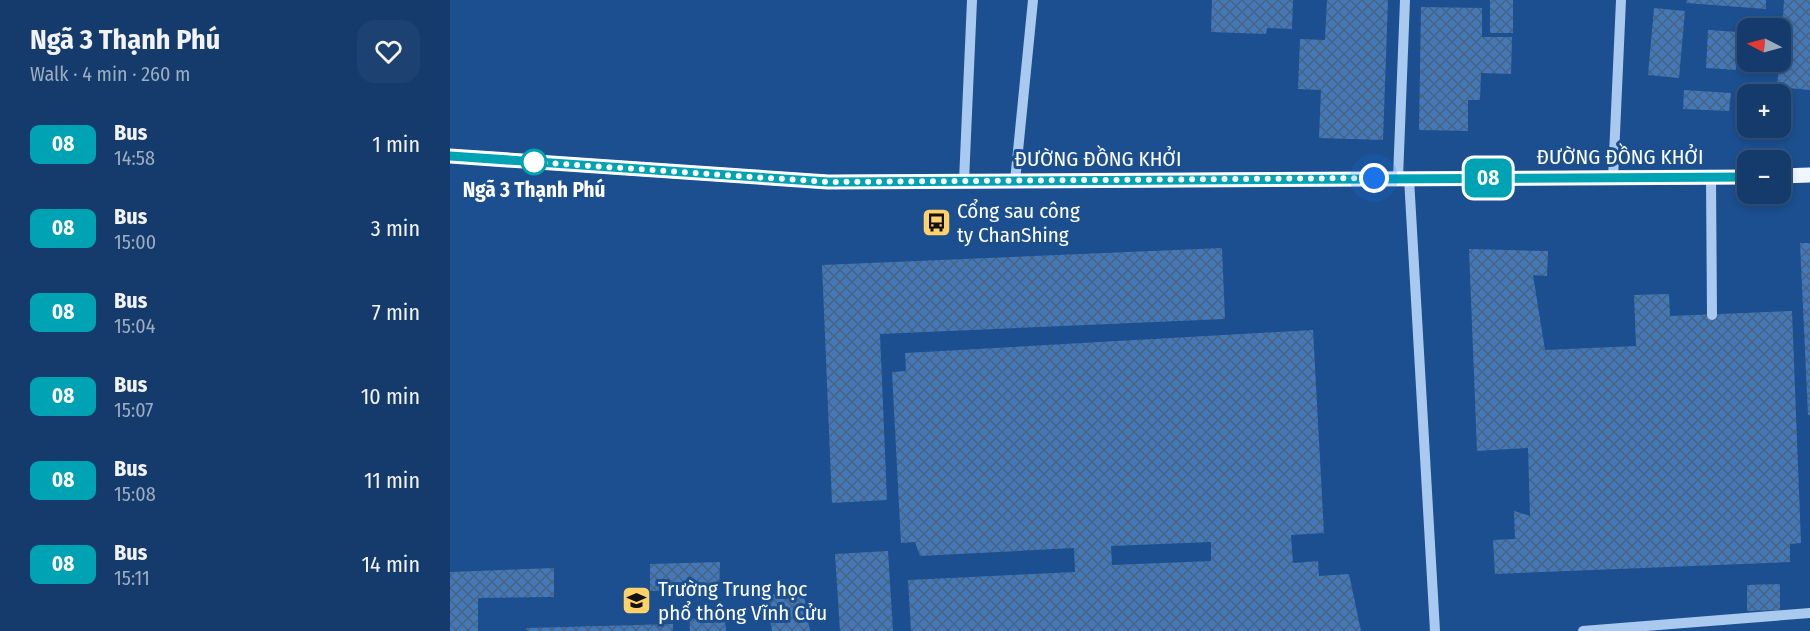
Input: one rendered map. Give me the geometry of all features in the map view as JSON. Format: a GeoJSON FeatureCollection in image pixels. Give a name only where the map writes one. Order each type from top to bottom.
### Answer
{"type":"FeatureCollection","features":[{"type":"Feature","properties":{"kind":"main road","name":"ĐƯỜNG ĐỒNG KHỞI"},"geometry":{"type":"LineString","coordinates":[[450,156],[828,182],[1737,177]]}},
{"type":"Feature","properties":{"kind":"main road"},"geometry":{"type":"LineString","coordinates":[[1791,176],[1810,175]]}},
{"type":"Feature","properties":{"kind":"lane"},"geometry":{"type":"LineString","coordinates":[[964,181],[972,0]]}},
{"type":"Feature","properties":{"kind":"lane"},"geometry":{"type":"LineString","coordinates":[[1016,181],[1033,0]]}},
{"type":"Feature","properties":{"kind":"lane"},"geometry":{"type":"LineString","coordinates":[[1405,0],[1403,178],[1435,631]]}},
{"type":"Feature","properties":{"kind":"lane"},"geometry":{"type":"LineString","coordinates":[[1613,178],[1622,0]]}},
{"type":"Feature","properties":{"kind":"lane"},"geometry":{"type":"LineString","coordinates":[[1711,178],[1712,315]]}},
{"type":"Feature","properties":{"kind":"lane"},"geometry":{"type":"LineString","coordinates":[[1583,631],[1810,613]]}},
{"type":"Feature","properties":{"kind":"building"},"geometry":{"type":"Polygon","coordinates":[[[1212,0],[1293,0],[1292,29],[1267,28],[1266,34],[1211,32],[1212,0]]]}},
{"type":"Feature","properties":{"kind":"building"},"geometry":{"type":"Polygon","coordinates":[[[1327,0],[1388,0],[1383,140],[1319,138],[1321,90],[1298,89],[1300,39],[1325,40],[1327,0]]]}},
{"type":"Feature","properties":{"kind":"building"},"geometry":{"type":"Polygon","coordinates":[[[1490,0],[1513,0],[1513,33],[1490,33],[1490,0]]]}},
{"type":"Feature","properties":{"kind":"building"},"geometry":{"type":"Polygon","coordinates":[[[1687,0],[1766,0],[1766,9],[1686,3],[1687,0]]]}},
{"type":"Feature","properties":{"kind":"building"},"geometry":{"type":"Polygon","coordinates":[[[1784,0],[1810,0],[1810,90],[1791,88],[1791,84],[1777,84],[1778,72],[1791,72],[1791,18],[1783,18],[1784,0]]]}},
{"type":"Feature","properties":{"kind":"building"},"geometry":{"type":"Polygon","coordinates":[[[1421,7],[1482,8],[1482,37],[1512,37],[1511,74],[1481,73],[1480,100],[1468,100],[1468,131],[1419,130],[1421,7]]]}},
{"type":"Feature","properties":{"kind":"building"},"geometry":{"type":"Polygon","coordinates":[[[1654,8],[1685,11],[1679,78],[1648,75],[1654,8]]]}},
{"type":"Feature","properties":{"kind":"building"},"geometry":{"type":"Polygon","coordinates":[[[1708,30],[1737,32],[1736,70],[1706,68],[1708,30]]]}},
{"type":"Feature","properties":{"kind":"building"},"geometry":{"type":"Polygon","coordinates":[[[1684,90],[1731,93],[1729,111],[1683,109],[1684,90]]]}},
{"type":"Feature","properties":{"kind":"building"},"geometry":{"type":"Polygon","coordinates":[[[1800,243],[1810,243],[1810,415],[1808,415],[1800,243]]]}},
{"type":"Feature","properties":{"kind":"building"},"geometry":{"type":"Polygon","coordinates":[[[1222,248],[1225,319],[880,334],[887,500],[832,503],[822,265],[1222,248]]]}},
{"type":"Feature","properties":{"kind":"building"},"geometry":{"type":"Polygon","coordinates":[[[1469,249],[1548,251],[1547,276],[1533,275],[1545,350],[1636,346],[1634,295],[1669,294],[1670,316],[1792,311],[1801,543],[1790,544],[1790,562],[1495,574],[1493,540],[1515,539],[1514,511],[1530,516],[1528,448],[1477,451],[1469,249]]]}},
{"type":"Feature","properties":{"kind":"building"},"geometry":{"type":"Polygon","coordinates":[[[1313,330],[1324,533],[1291,535],[1293,563],[1318,561],[1319,576],[1349,574],[1361,631],[911,631],[908,580],[1075,572],[1074,548],[920,556],[915,542],[901,543],[892,372],[906,371],[905,353],[1313,330]],[[1211,542],[1111,546],[1112,565],[1211,561],[1211,542]]]}},
{"type":"Feature","properties":{"kind":"building"},"geometry":{"type":"Polygon","coordinates":[[[888,551],[893,631],[840,631],[835,554],[888,551]]]}},
{"type":"Feature","properties":{"kind":"building"},"geometry":{"type":"Polygon","coordinates":[[[720,562],[719,591],[650,591],[650,564],[720,562]]]}},
{"type":"Feature","properties":{"kind":"building"},"geometry":{"type":"Polygon","coordinates":[[[554,568],[554,597],[478,598],[478,631],[450,631],[450,572],[554,568]]]}},
{"type":"Feature","properties":{"kind":"building"},"geometry":{"type":"Polygon","coordinates":[[[1780,584],[1780,610],[1747,611],[1747,585],[1780,584]]]}},
{"type":"Feature","properties":{"kind":"building"},"geometry":{"type":"Polygon","coordinates":[[[803,589],[810,631],[772,631],[766,596],[803,589]]]}},
{"type":"Feature","properties":{"kind":"building"},"geometry":{"type":"Polygon","coordinates":[[[725,617],[726,631],[690,631],[689,619],[725,617]]]}},
{"type":"Feature","properties":{"kind":"building"},"geometry":{"type":"Polygon","coordinates":[[[673,624],[673,631],[527,631],[526,628],[673,624]]]}},
{"type":"Feature","properties":{"kind":"bus line","name":"08"},"geometry":{"type":"LineString","coordinates":[[450,156],[828,182],[1737,177]]}},
{"type":"Feature","properties":{"kind":"place","name":"Ngã 3 Thạnh Phú"},"geometry":{"type":"Point","coordinates":[534,162]}},
{"type":"Feature","properties":{"kind":"place","name":"Cổng sau công ty ChanShing"},"geometry":{"type":"Point","coordinates":[936,223]}},
{"type":"Feature","properties":{"kind":"place","name":"Trường Trung học phổ thông Vĩnh Cửu"},"geometry":{"type":"Point","coordinates":[637,601]}},
{"type":"Feature","properties":{"kind":"route"},"geometry":{"type":"LineString","coordinates":[[534,162],[828,182],[1374,178]]}}]}
